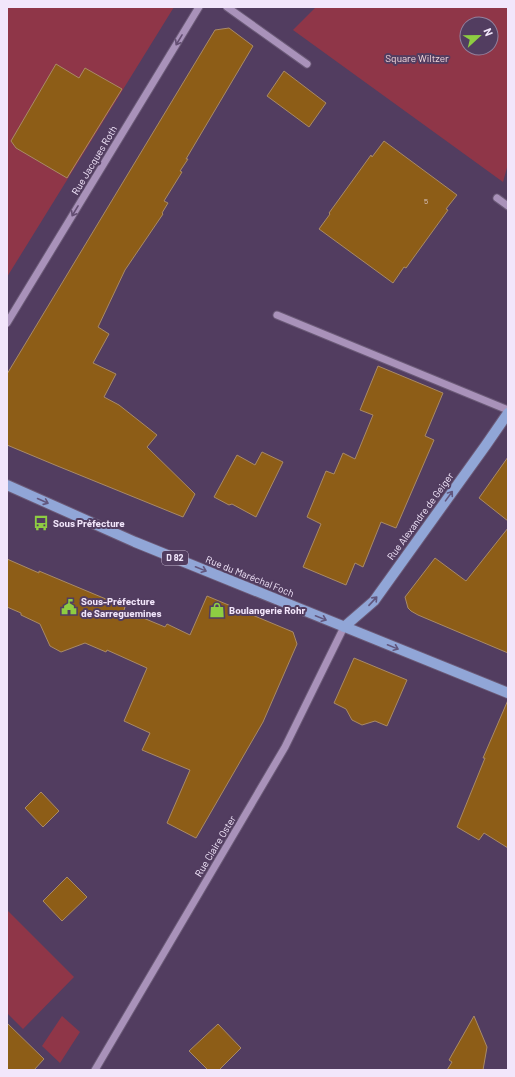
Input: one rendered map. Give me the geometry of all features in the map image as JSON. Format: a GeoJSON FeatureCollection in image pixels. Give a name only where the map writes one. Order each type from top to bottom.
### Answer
{"type":"FeatureCollection","features":[{"type":"Feature","properties":{"kind":"main road","name":"Rue Alexandre de Geiger"},"geometry":{"type":"LineString","coordinates":[[344,627],[374,601],[486,445],[508,411]]}},
{"type":"Feature","properties":{"kind":"main road","name":"Rue du Maréchal Foch"},"geometry":{"type":"LineString","coordinates":[[7,486],[135,542],[508,693]]}},
{"type":"Feature","properties":{"kind":"street","name":"Rue Jacques Roth"},"geometry":{"type":"LineString","coordinates":[[7,323],[199,7]]}},
{"type":"Feature","properties":{"kind":"street"},"geometry":{"type":"LineString","coordinates":[[227,7],[307,64]]}},
{"type":"Feature","properties":{"kind":"street"},"geometry":{"type":"LineString","coordinates":[[497,198],[508,206]]}},
{"type":"Feature","properties":{"kind":"street"},"geometry":{"type":"LineString","coordinates":[[278,315],[508,411]]}},
{"type":"Feature","properties":{"kind":"street","name":"Rue Claire Oster"},"geometry":{"type":"LineString","coordinates":[[95,1070],[285,747],[344,627]]}},
{"type":"Feature","properties":{"kind":"green space"},"geometry":{"type":"Polygon","coordinates":[[[7,7],[174,7],[7,277],[7,7]]]}},
{"type":"Feature","properties":{"kind":"green space","name":"Square Wiltzer"},"geometry":{"type":"Polygon","coordinates":[[[316,7],[508,7],[508,164],[503,182],[293,30],[316,7]]]}},
{"type":"Feature","properties":{"kind":"green space"},"geometry":{"type":"Polygon","coordinates":[[[7,910],[74,977],[23,1029],[7,1013],[7,910]]]}},
{"type":"Feature","properties":{"kind":"green space"},"geometry":{"type":"Polygon","coordinates":[[[62,1016],[80,1032],[60,1063],[42,1046],[62,1016]]]}},
{"type":"Feature","properties":{"kind":"building"},"geometry":{"type":"Polygon","coordinates":[[[229,28],[253,46],[186,159],[188,159],[180,171],[182,172],[164,201],[168,203],[162,213],[163,214],[125,270],[98,327],[109,334],[93,363],[116,374],[104,397],[119,405],[157,435],[147,447],[195,494],[183,517],[7,445],[7,374],[215,30],[229,28]]]}},
{"type":"Feature","properties":{"kind":"building"},"geometry":{"type":"Polygon","coordinates":[[[56,64],[79,78],[85,68],[122,89],[67,178],[16,148],[11,141],[56,64]]]}},
{"type":"Feature","properties":{"kind":"building"},"geometry":{"type":"Polygon","coordinates":[[[284,71],[326,103],[309,127],[267,96],[284,71]]]}},
{"type":"Feature","properties":{"kind":"building"},"geometry":{"type":"Polygon","coordinates":[[[384,141],[457,195],[446,209],[448,210],[406,268],[404,267],[393,283],[319,229],[371,155],[372,157],[384,141]]]}},
{"type":"Feature","properties":{"kind":"building"},"geometry":{"type":"Polygon","coordinates":[[[378,366],[443,393],[425,436],[434,440],[396,528],[381,522],[363,567],[355,563],[346,585],[303,567],[321,524],[307,517],[326,471],[334,474],[343,453],[355,459],[373,415],[360,410],[378,366]]]}},
{"type":"Feature","properties":{"kind":"building"},"geometry":{"type":"Polygon","coordinates":[[[262,452],[283,462],[256,517],[232,504],[229,505],[214,497],[237,455],[255,465],[262,452]]]}},
{"type":"Feature","properties":{"kind":"building"},"geometry":{"type":"Polygon","coordinates":[[[508,457],[508,521],[479,498],[508,457]]]}},
{"type":"Feature","properties":{"kind":"building"},"geometry":{"type":"Polygon","coordinates":[[[508,528],[508,653],[418,615],[408,608],[405,597],[435,558],[466,581],[508,528]]]}},
{"type":"Feature","properties":{"kind":"building"},"geometry":{"type":"Polygon","coordinates":[[[7,559],[125,607],[124,610],[165,627],[167,624],[190,635],[207,596],[293,632],[297,644],[263,722],[196,838],[167,823],[190,770],[142,750],[150,733],[124,721],[147,668],[107,650],[106,652],[85,643],[61,652],[50,646],[40,624],[7,607],[7,559]]]}},
{"type":"Feature","properties":{"kind":"building"},"geometry":{"type":"Polygon","coordinates":[[[354,658],[407,680],[387,726],[375,721],[362,725],[352,720],[346,709],[334,703],[354,658]]]}},
{"type":"Feature","properties":{"kind":"building"},"geometry":{"type":"Polygon","coordinates":[[[508,700],[508,848],[484,833],[479,840],[457,827],[485,758],[483,758],[508,700]]]}},
{"type":"Feature","properties":{"kind":"building"},"geometry":{"type":"Polygon","coordinates":[[[41,792],[59,811],[43,827],[25,808],[41,792]]]}},
{"type":"Feature","properties":{"kind":"building"},"geometry":{"type":"Polygon","coordinates":[[[67,877],[87,897],[62,921],[43,901],[67,877]]]}},
{"type":"Feature","properties":{"kind":"building"},"geometry":{"type":"Polygon","coordinates":[[[474,1016],[487,1047],[483,1070],[447,1070],[452,1062],[449,1060],[474,1016]]]}},
{"type":"Feature","properties":{"kind":"building"},"geometry":{"type":"Polygon","coordinates":[[[7,1023],[44,1059],[34,1070],[7,1070],[7,1023]]]}},
{"type":"Feature","properties":{"kind":"building"},"geometry":{"type":"Polygon","coordinates":[[[218,1024],[241,1048],[219,1070],[208,1070],[189,1051],[218,1024]]]}},
{"type":"Feature","properties":{"kind":"place","name":"Sous Préfecture"},"geometry":{"type":"Point","coordinates":[41,523]}},
{"type":"Feature","properties":{"kind":"place","name":"Sous-Préfecture de Sarreguemines"},"geometry":{"type":"Point","coordinates":[69,607]}},
{"type":"Feature","properties":{"kind":"place","name":"Boulangerie Rohr"},"geometry":{"type":"Point","coordinates":[217,610]}}]}
